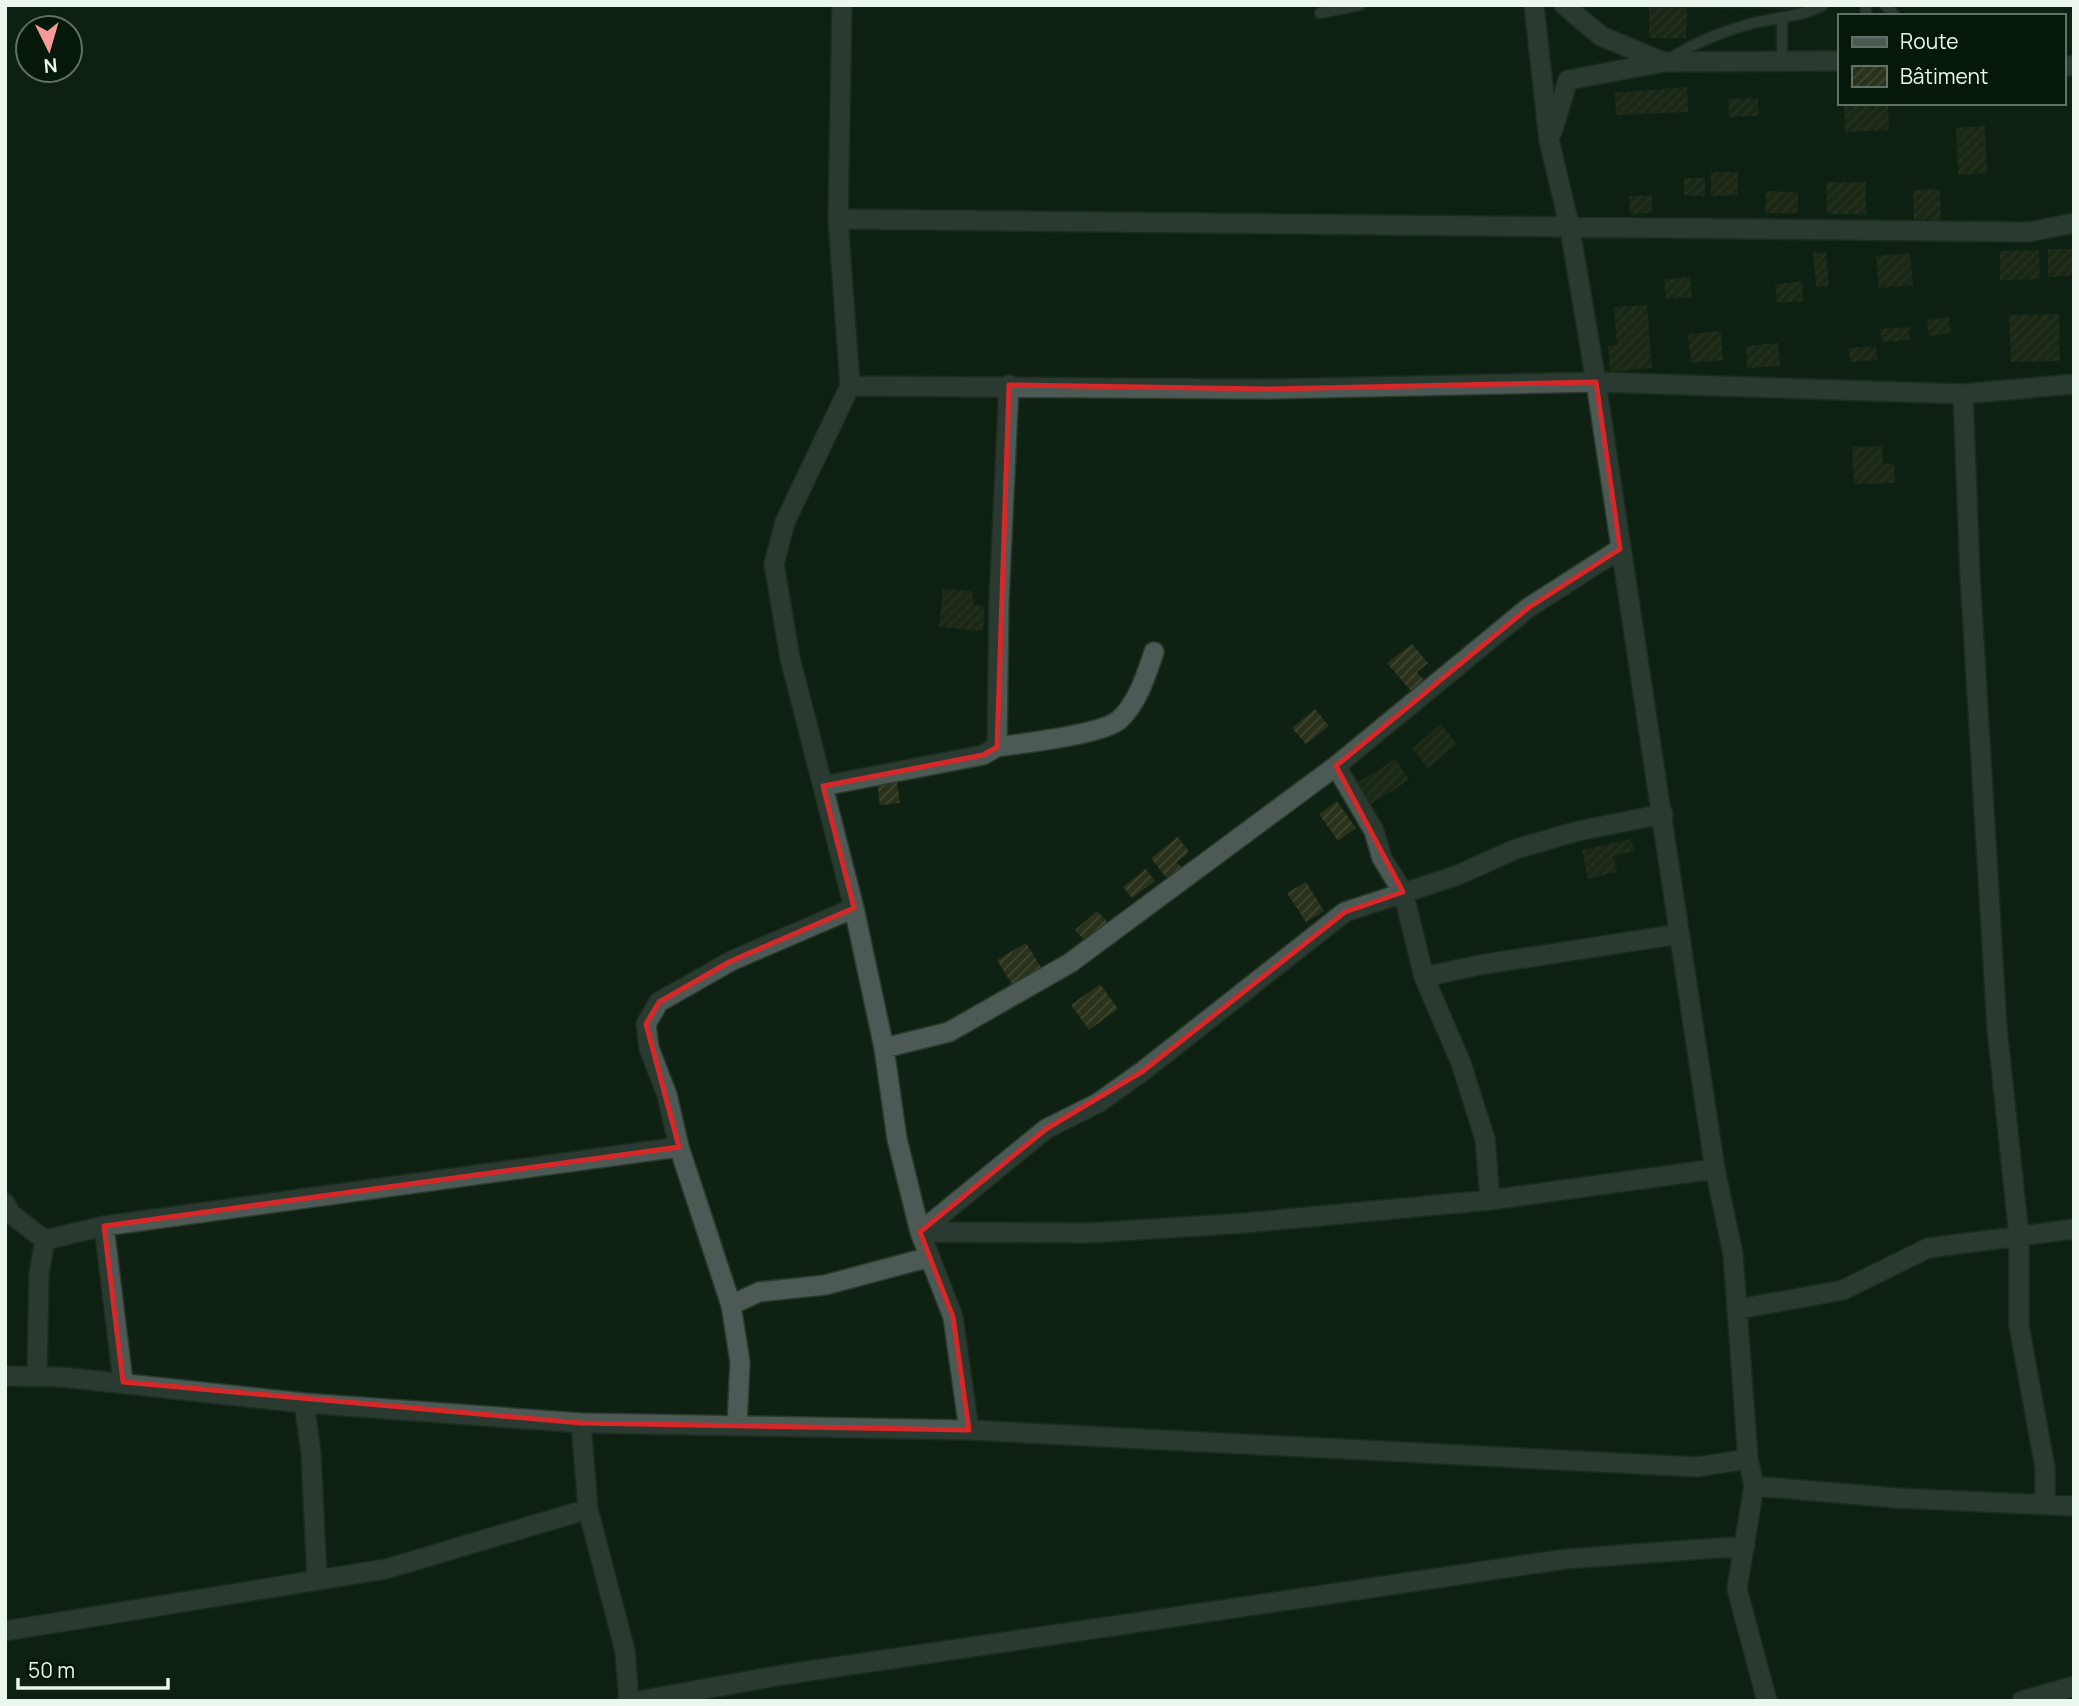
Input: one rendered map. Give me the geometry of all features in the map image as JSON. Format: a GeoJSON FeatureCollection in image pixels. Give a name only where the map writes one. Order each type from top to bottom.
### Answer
{"type":"FeatureCollection","features":[{"type":"Feature","properties":{"kind":"street"},"geometry":{"type":"LineString","coordinates":[[842,5],[838,219],[850,386],[785,522],[774,564],[790,658],[854,908],[884,1048],[897,1139],[920,1232],[953,1317],[969,1430]]}},
{"type":"Feature","properties":{"kind":"street"},"geometry":{"type":"LineString","coordinates":[[1534,5],[1549,140],[1570,229],[1596,382],[1715,1169],[1733,1254],[1748,1459],[1754,1486],[1737,1589],[1767,1701]]}},
{"type":"Feature","properties":{"kind":"street"},"geometry":{"type":"LineString","coordinates":[[1564,5],[1601,36],[1664,62]]}},
{"type":"Feature","properties":{"kind":"street"},"geometry":{"type":"LineString","coordinates":[[1549,140],[1568,80],[1664,62],[1838,61]]}},
{"type":"Feature","properties":{"kind":"street"},"geometry":{"type":"LineString","coordinates":[[838,219],[2029,232],[2074,223]]}},
{"type":"Feature","properties":{"kind":"street"},"geometry":{"type":"LineString","coordinates":[[850,386],[1009,385],[1268,389],[1596,382],[1963,394],[2074,384]]}},
{"type":"Feature","properties":{"kind":"street"},"geometry":{"type":"LineString","coordinates":[[997,747],[999,601],[1009,385]]}},
{"type":"Feature","properties":{"kind":"street"},"geometry":{"type":"LineString","coordinates":[[1963,394],[1970,575],[1997,1028],[2019,1236],[2019,1326],[2045,1468],[2045,1505]]}},
{"type":"Feature","properties":{"kind":"street"},"geometry":{"type":"LineString","coordinates":[[884,1048],[949,1032],[1070,963],[1336,766],[1528,608],[1620,549]]}},
{"type":"Feature","properties":{"kind":"street"},"geometry":{"type":"LineString","coordinates":[[823,786],[983,755],[997,747],[1099,729],[1117,722],[1141,686],[1154,652]]}},
{"type":"Feature","properties":{"kind":"street"},"geometry":{"type":"LineString","coordinates":[[1336,766],[1374,831],[1382,858],[1403,892],[1424,977],[1461,1063],[1485,1139],[1490,1200]]}},
{"type":"Feature","properties":{"kind":"street"},"geometry":{"type":"LineString","coordinates":[[920,1232],[1046,1129],[1098,1103],[1143,1071],[1345,912],[1458,875],[1516,849],[1565,834],[1663,814]]}},
{"type":"Feature","properties":{"kind":"street"},"geometry":{"type":"LineString","coordinates":[[737,1423],[740,1362],[731,1305],[679,1147],[667,1095],[649,1048],[646,1024],[659,1002],[732,961],[854,908]]}},
{"type":"Feature","properties":{"kind":"street"},"geometry":{"type":"LineString","coordinates":[[1424,977],[1479,965],[1679,934]]}},
{"type":"Feature","properties":{"kind":"street"},"geometry":{"type":"LineString","coordinates":[[45,1240],[104,1226],[679,1147]]}},
{"type":"Feature","properties":{"kind":"street"},"geometry":{"type":"LineString","coordinates":[[920,1232],[1089,1233],[1245,1223],[1490,1200],[1715,1169]]}},
{"type":"Feature","properties":{"kind":"street"},"geometry":{"type":"LineString","coordinates":[[5,1203],[11,1214],[45,1240]]}},
{"type":"Feature","properties":{"kind":"street"},"geometry":{"type":"LineString","coordinates":[[104,1226],[123,1382]]}},
{"type":"Feature","properties":{"kind":"street"},"geometry":{"type":"LineString","coordinates":[[1739,1309],[1843,1290],[1928,1248],[2074,1229]]}},
{"type":"Feature","properties":{"kind":"street"},"geometry":{"type":"LineString","coordinates":[[37,1377],[39,1274],[45,1240]]}},
{"type":"Feature","properties":{"kind":"street"},"geometry":{"type":"LineString","coordinates":[[731,1305],[759,1292],[825,1285],[930,1257]]}},
{"type":"Feature","properties":{"kind":"street"},"geometry":{"type":"LineString","coordinates":[[5,1376],[123,1382],[304,1403],[581,1423],[737,1423],[969,1430],[1697,1467],[1748,1459]]}},
{"type":"Feature","properties":{"kind":"street"},"geometry":{"type":"LineString","coordinates":[[304,1403],[311,1452],[317,1579]]}},
{"type":"Feature","properties":{"kind":"street"},"geometry":{"type":"LineString","coordinates":[[581,1423],[589,1509],[625,1651],[629,1701]]}},
{"type":"Feature","properties":{"kind":"street"},"geometry":{"type":"LineString","coordinates":[[1754,1486],[1897,1498],[2074,1506]]}},
{"type":"Feature","properties":{"kind":"street"},"geometry":{"type":"LineString","coordinates":[[5,1631],[386,1569],[589,1509]]}},
{"type":"Feature","properties":{"kind":"street"},"geometry":{"type":"LineString","coordinates":[[638,1701],[782,1675],[1566,1559],[1745,1546]]}},
{"type":"Feature","properties":{"kind":"street"},"geometry":{"type":"LineString","coordinates":[[2022,1701],[2074,1686]]}},
{"type":"Feature","properties":{"kind":"lane"},"geometry":{"type":"LineString","coordinates":[[1320,13],[1360,5]]}},
{"type":"Feature","properties":{"kind":"lane"},"geometry":{"type":"LineString","coordinates":[[1664,62],[1696,42],[1811,12],[1823,5]]}},
{"type":"Feature","properties":{"kind":"lane"},"geometry":{"type":"LineString","coordinates":[[1782,18],[1782,61]]}},
{"type":"Feature","properties":{"kind":"highlighted area"},"geometry":{"type":"Polygon","coordinates":[[[1596,382],[1620,549],[1528,608],[1336,766],[1403,892],[1345,912],[1143,1071],[1046,1129],[920,1232],[953,1317],[969,1430],[581,1423],[123,1382],[104,1226],[679,1147],[646,1024],[659,1002],[731,961],[854,908],[823,786],[983,755],[997,747],[1009,385],[1267,389],[1596,382]]]}},
{"type":"Feature","properties":{"kind":"building"},"geometry":{"type":"Polygon","coordinates":[[[1649,5],[1804,5],[1804,9],[1687,8],[1686,38],[1649,38],[1649,5]]]}},
{"type":"Feature","properties":{"kind":"building"},"geometry":{"type":"Polygon","coordinates":[[[1687,87],[1688,112],[1616,115],[1615,93],[1687,87]]]}},
{"type":"Feature","properties":{"kind":"building"},"geometry":{"type":"Polygon","coordinates":[[[1758,98],[1758,116],[1729,117],[1728,99],[1758,98]]]}},
{"type":"Feature","properties":{"kind":"building"},"geometry":{"type":"Polygon","coordinates":[[[1844,105],[1888,105],[1889,130],[1845,132],[1844,105]]]}},
{"type":"Feature","properties":{"kind":"building"},"geometry":{"type":"Polygon","coordinates":[[[1985,126],[1987,173],[1958,175],[1956,128],[1985,126]]]}},
{"type":"Feature","properties":{"kind":"building"},"geometry":{"type":"Polygon","coordinates":[[[1711,172],[1738,172],[1738,195],[1711,196],[1711,172]]]}},
{"type":"Feature","properties":{"kind":"building"},"geometry":{"type":"Polygon","coordinates":[[[1684,178],[1705,178],[1705,196],[1684,195],[1684,178]]]}},
{"type":"Feature","properties":{"kind":"building"},"geometry":{"type":"Polygon","coordinates":[[[1826,182],[1866,182],[1866,214],[1827,214],[1826,182]]]}},
{"type":"Feature","properties":{"kind":"building"},"geometry":{"type":"Polygon","coordinates":[[[1940,189],[1941,222],[1914,223],[1913,190],[1940,189]]]}},
{"type":"Feature","properties":{"kind":"building"},"geometry":{"type":"Polygon","coordinates":[[[1766,191],[1798,192],[1798,213],[1765,213],[1766,191]]]}},
{"type":"Feature","properties":{"kind":"building"},"geometry":{"type":"Polygon","coordinates":[[[1652,195],[1652,213],[1630,214],[1629,196],[1652,195]]]}},
{"type":"Feature","properties":{"kind":"building"},"geometry":{"type":"Polygon","coordinates":[[[2048,249],[2074,249],[2074,276],[2048,277],[2048,249]]]}},
{"type":"Feature","properties":{"kind":"building"},"geometry":{"type":"Polygon","coordinates":[[[2039,250],[2040,279],[2000,280],[2000,251],[2039,250]]]}},
{"type":"Feature","properties":{"kind":"building"},"geometry":{"type":"Polygon","coordinates":[[[1826,252],[1829,286],[1816,287],[1813,253],[1826,252]]]}},
{"type":"Feature","properties":{"kind":"building"},"geometry":{"type":"Polygon","coordinates":[[[1910,253],[1913,285],[1879,288],[1876,256],[1910,253]]]}},
{"type":"Feature","properties":{"kind":"building"},"geometry":{"type":"Polygon","coordinates":[[[1690,277],[1692,297],[1666,299],[1664,279],[1690,277]]]}},
{"type":"Feature","properties":{"kind":"building"},"geometry":{"type":"Polygon","coordinates":[[[1802,281],[1803,301],[1777,303],[1775,284],[1802,281]]]}},
{"type":"Feature","properties":{"kind":"building"},"geometry":{"type":"Polygon","coordinates":[[[1647,305],[1652,368],[1610,372],[1608,346],[1617,345],[1614,307],[1647,305]]]}},
{"type":"Feature","properties":{"kind":"building"},"geometry":{"type":"Polygon","coordinates":[[[2059,314],[2060,361],[2011,362],[2009,315],[2059,314]]]}},
{"type":"Feature","properties":{"kind":"building"},"geometry":{"type":"Polygon","coordinates":[[[1949,317],[1951,333],[1929,336],[1927,320],[1949,317]]]}},
{"type":"Feature","properties":{"kind":"building"},"geometry":{"type":"Polygon","coordinates":[[[1909,327],[1910,340],[1882,342],[1880,329],[1909,327]]]}},
{"type":"Feature","properties":{"kind":"building"},"geometry":{"type":"Polygon","coordinates":[[[1721,331],[1723,360],[1691,363],[1688,334],[1721,331]]]}},
{"type":"Feature","properties":{"kind":"building"},"geometry":{"type":"Polygon","coordinates":[[[1778,343],[1780,366],[1747,368],[1746,346],[1778,343]]]}},
{"type":"Feature","properties":{"kind":"building"},"geometry":{"type":"Polygon","coordinates":[[[1876,346],[1877,360],[1850,362],[1849,348],[1876,346]]]}},
{"type":"Feature","properties":{"kind":"building"},"geometry":{"type":"Polygon","coordinates":[[[1882,446],[1883,464],[1894,464],[1895,483],[1854,484],[1852,447],[1882,446]]]}},
{"type":"Feature","properties":{"kind":"building"},"geometry":{"type":"Polygon","coordinates":[[[943,589],[972,591],[974,605],[985,606],[983,631],[939,627],[943,589]]]}},
{"type":"Feature","properties":{"kind":"building"},"geometry":{"type":"Polygon","coordinates":[[[1412,644],[1428,663],[1417,672],[1424,680],[1411,691],[1387,663],[1412,644]]]}},
{"type":"Feature","properties":{"kind":"building"},"geometry":{"type":"Polygon","coordinates":[[[1315,709],[1329,726],[1306,744],[1292,728],[1315,709]]]}},
{"type":"Feature","properties":{"kind":"building"},"geometry":{"type":"Polygon","coordinates":[[[1441,724],[1457,744],[1428,768],[1412,749],[1441,724]]]}},
{"type":"Feature","properties":{"kind":"building"},"geometry":{"type":"Polygon","coordinates":[[[1395,759],[1409,780],[1370,805],[1356,784],[1395,759]]]}},
{"type":"Feature","properties":{"kind":"building"},"geometry":{"type":"Polygon","coordinates":[[[896,773],[900,803],[880,805],[876,776],[896,773]]]}},
{"type":"Feature","properties":{"kind":"building"},"geometry":{"type":"Polygon","coordinates":[[[1337,801],[1356,828],[1338,841],[1319,814],[1337,801]]]}},
{"type":"Feature","properties":{"kind":"building"},"geometry":{"type":"Polygon","coordinates":[[[1178,837],[1189,852],[1177,862],[1182,868],[1168,880],[1151,858],[1178,837]]]}},
{"type":"Feature","properties":{"kind":"building"},"geometry":{"type":"Polygon","coordinates":[[[1631,839],[1634,851],[1613,856],[1617,872],[1588,879],[1582,850],[1631,839]]]}},
{"type":"Feature","properties":{"kind":"building"},"geometry":{"type":"Polygon","coordinates":[[[1146,869],[1155,881],[1132,898],[1123,887],[1146,869]]]}},
{"type":"Feature","properties":{"kind":"building"},"geometry":{"type":"Polygon","coordinates":[[[1306,882],[1324,911],[1306,922],[1287,893],[1306,882]]]}},
{"type":"Feature","properties":{"kind":"building"},"geometry":{"type":"Polygon","coordinates":[[[1097,911],[1111,926],[1089,945],[1075,930],[1097,911]]]}},
{"type":"Feature","properties":{"kind":"building"},"geometry":{"type":"Polygon","coordinates":[[[1026,943],[1042,969],[1013,986],[997,960],[1026,943]]]}},
{"type":"Feature","properties":{"kind":"building"},"geometry":{"type":"Polygon","coordinates":[[[1100,984],[1118,1009],[1089,1030],[1071,1005],[1100,984]]]}}]}
